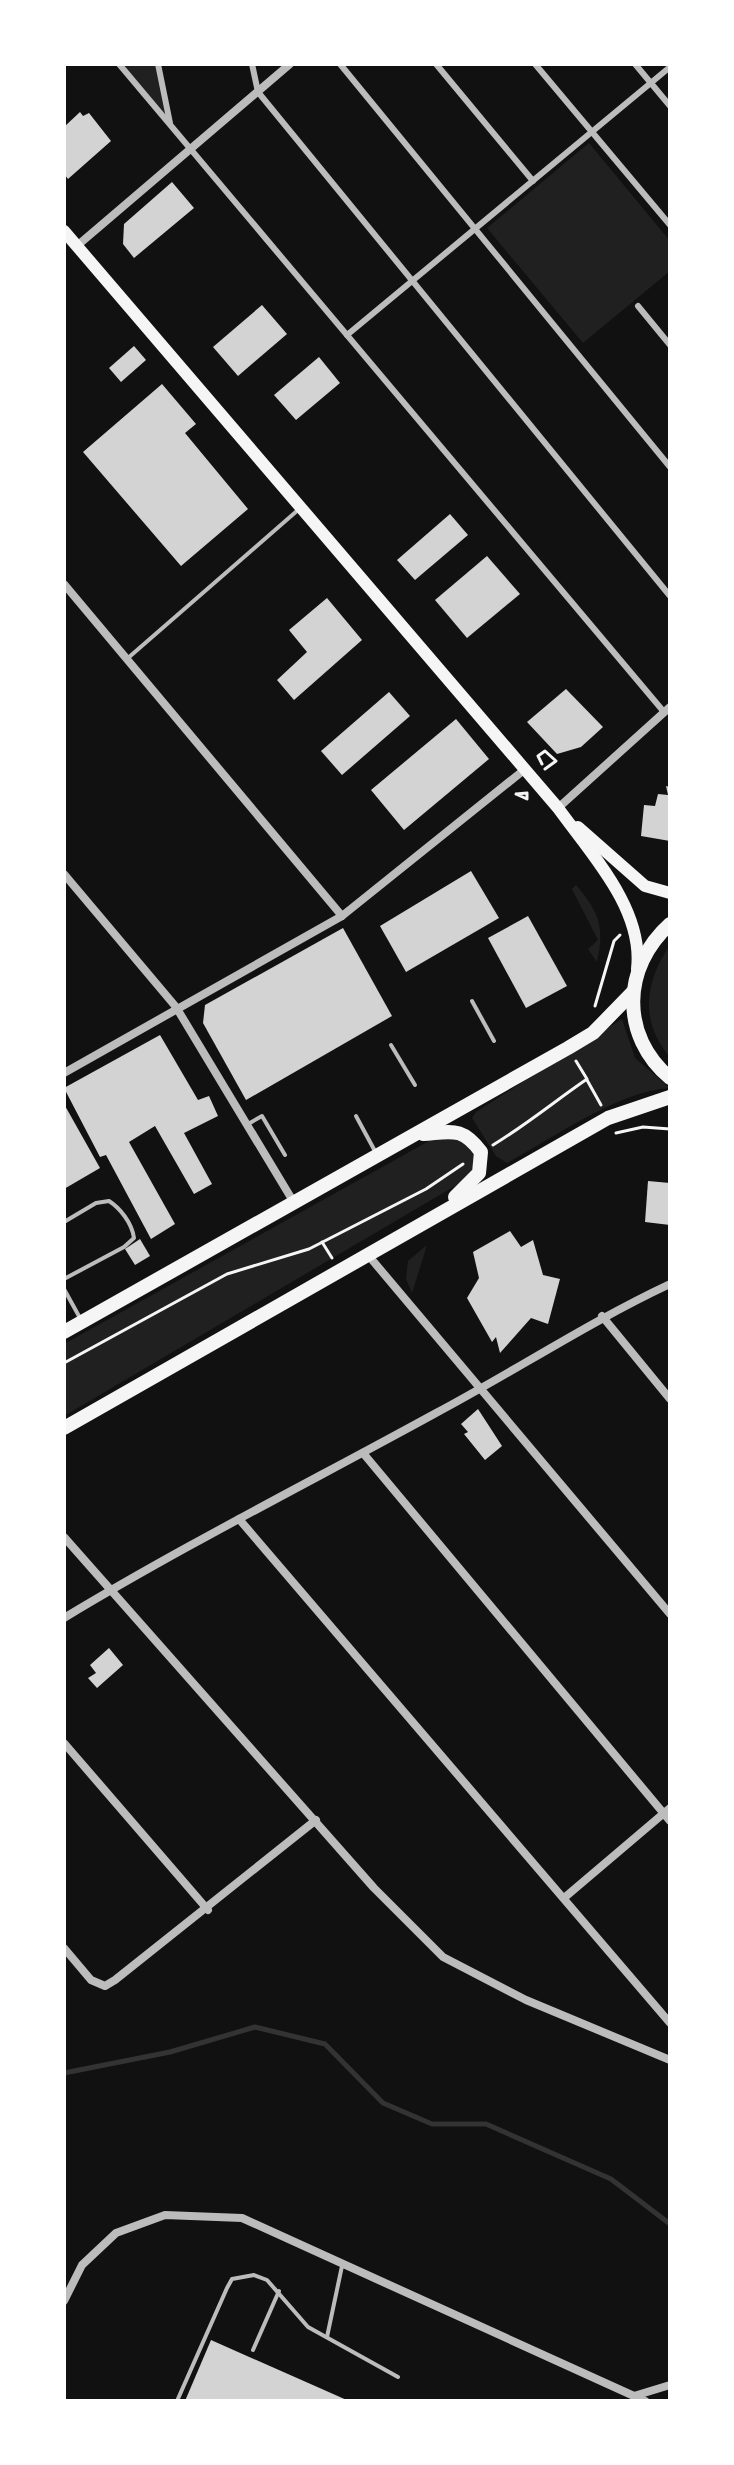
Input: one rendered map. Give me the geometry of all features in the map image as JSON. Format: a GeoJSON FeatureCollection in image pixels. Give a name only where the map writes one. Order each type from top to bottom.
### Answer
{"type":"FeatureCollection","features":[{"type":"Feature","properties":{"kind":"main road"},"geometry":{"type":"LineString","coordinates":[[64,231],[558,808],[604,872],[626,909],[640,945],[632,993],[638,1033],[646,1052],[670,1078]]}},
{"type":"Feature","properties":{"kind":"main road"},"geometry":{"type":"LineString","coordinates":[[558,808],[645,886],[670,893]]}},
{"type":"Feature","properties":{"kind":"main road"},"geometry":{"type":"LineString","coordinates":[[637,972],[645,952],[670,924]]}},
{"type":"Feature","properties":{"kind":"main road"},"geometry":{"type":"LineString","coordinates":[[64,1332],[593,1033],[632,993]]}},
{"type":"Feature","properties":{"kind":"main road"},"geometry":{"type":"LineString","coordinates":[[64,1428],[608,1118],[670,1097]]}},
{"type":"Feature","properties":{"kind":"main road"},"geometry":{"type":"LineString","coordinates":[[415,1134],[456,1132],[470,1136],[481,1152],[479,1173],[440,1211]]}},
{"type":"Feature","properties":{"kind":"street"},"geometry":{"type":"LineString","coordinates":[[119,64],[667,709],[558,808]]}},
{"type":"Feature","properties":{"kind":"street"},"geometry":{"type":"LineString","coordinates":[[158,64],[171,126]]}},
{"type":"Feature","properties":{"kind":"street"},"geometry":{"type":"LineString","coordinates":[[252,64],[258,92],[670,596]]}},
{"type":"Feature","properties":{"kind":"street"},"geometry":{"type":"LineString","coordinates":[[78,245],[290,64]]}},
{"type":"Feature","properties":{"kind":"street"},"geometry":{"type":"LineString","coordinates":[[340,64],[670,467]]}},
{"type":"Feature","properties":{"kind":"street"},"geometry":{"type":"LineString","coordinates":[[436,64],[533,181]]}},
{"type":"Feature","properties":{"kind":"street"},"geometry":{"type":"LineString","coordinates":[[535,64],[670,225]]}},
{"type":"Feature","properties":{"kind":"street"},"geometry":{"type":"LineString","coordinates":[[635,64],[670,106]]}},
{"type":"Feature","properties":{"kind":"street"},"geometry":{"type":"LineString","coordinates":[[347,335],[670,67]]}},
{"type":"Feature","properties":{"kind":"street"},"geometry":{"type":"LineString","coordinates":[[638,306],[670,345]]}},
{"type":"Feature","properties":{"kind":"street"},"geometry":{"type":"LineString","coordinates":[[64,584],[342,916]]}},
{"type":"Feature","properties":{"kind":"street"},"geometry":{"type":"LineString","coordinates":[[64,1073],[342,916],[524,770]]}},
{"type":"Feature","properties":{"kind":"street"},"geometry":{"type":"LineString","coordinates":[[64,874],[176,1007],[293,1201]]}},
{"type":"Feature","properties":{"kind":"street"},"geometry":{"type":"LineString","coordinates":[[368,1255],[670,1614]]}},
{"type":"Feature","properties":{"kind":"street"},"geometry":{"type":"LineString","coordinates":[[64,1618],[239,1519],[482,1389],[602,1316],[670,1284]]}},
{"type":"Feature","properties":{"kind":"street"},"geometry":{"type":"LineString","coordinates":[[602,1316],[670,1399]]}},
{"type":"Feature","properties":{"kind":"street"},"geometry":{"type":"LineString","coordinates":[[363,1453],[668,1814],[564,1898]]}},
{"type":"Feature","properties":{"kind":"street"},"geometry":{"type":"LineString","coordinates":[[239,1519],[670,2023]]}},
{"type":"Feature","properties":{"kind":"street"},"geometry":{"type":"LineString","coordinates":[[64,1537],[412,1930],[443,1957],[526,2000],[670,2060]]}},
{"type":"Feature","properties":{"kind":"street"},"geometry":{"type":"LineString","coordinates":[[64,1743],[208,1910]]}},
{"type":"Feature","properties":{"kind":"street"},"geometry":{"type":"LineString","coordinates":[[64,1948],[91,1980],[105,1986],[208,1910],[316,1820]]}},
{"type":"Feature","properties":{"kind":"street"},"geometry":{"type":"LineString","coordinates":[[64,2301],[82,2265],[116,2233],[165,2215],[242,2218],[645,2401]]}},
{"type":"Feature","properties":{"kind":"street"},"geometry":{"type":"LineString","coordinates":[[634,2396],[670,2385]]}},
{"type":"Feature","properties":{"kind":"lane"},"geometry":{"type":"LineString","coordinates":[[128,658],[299,509]]}},
{"type":"Feature","properties":{"kind":"lane"},"geometry":{"type":"LineString","coordinates":[[472,1001],[494,1041]]}},
{"type":"Feature","properties":{"kind":"lane"},"geometry":{"type":"LineString","coordinates":[[391,1045],[415,1085]]}},
{"type":"Feature","properties":{"kind":"lane"},"geometry":{"type":"LineString","coordinates":[[247,1124],[262,1116],[285,1155]]}},
{"type":"Feature","properties":{"kind":"lane"},"geometry":{"type":"LineString","coordinates":[[356,1116],[378,1155]]}},
{"type":"Feature","properties":{"kind":"lane"},"geometry":{"type":"LineString","coordinates":[[64,1222],[96,1203],[109,1201],[117,1206],[133,1229],[134,1238],[124,1247],[64,1279]]}},
{"type":"Feature","properties":{"kind":"lane"},"geometry":{"type":"LineString","coordinates":[[64,1289],[82,1322]]}},
{"type":"Feature","properties":{"kind":"lane"},"geometry":{"type":"LineString","coordinates":[[327,2337],[342,2263]]}},
{"type":"Feature","properties":{"kind":"lane"},"geometry":{"type":"LineString","coordinates":[[177,2401],[232,2279],[254,2275],[267,2280],[279,2291],[308,2327],[398,2377]]}},
{"type":"Feature","properties":{"kind":"lane"},"geometry":{"type":"LineString","coordinates":[[253,2350],[279,2291]]}},
{"type":"Feature","properties":{"kind":"path"},"geometry":{"type":"LineString","coordinates":[[550,782],[538,756],[545,751],[556,761]]}},
{"type":"Feature","properties":{"kind":"path"},"geometry":{"type":"LineString","coordinates":[[587,1079],[617,1134],[643,1127],[670,1129]]}},
{"type":"Feature","properties":{"kind":"path"},"geometry":{"type":"LineString","coordinates":[[322,1242],[334,1261]]}},
{"type":"Feature","properties":{"kind":"shaded area"},"geometry":{"type":"Polygon","coordinates":[[[119,64],[158,64],[171,126],[119,64]]]}},
{"type":"Feature","properties":{"kind":"shaded area"},"geometry":{"type":"Polygon","coordinates":[[[589,143],[670,241],[670,271],[583,343],[487,228],[589,143]]]}},
{"type":"Feature","properties":{"kind":"shaded area"},"geometry":{"type":"Polygon","coordinates":[[[576,885],[598,920],[600,939],[597,962],[588,949],[598,940],[572,889],[576,885]]]}},
{"type":"Feature","properties":{"kind":"shaded area"},"geometry":{"type":"Polygon","coordinates":[[[670,945],[670,1057],[653,1030],[649,1001],[655,973],[670,945]]]}},
{"type":"Feature","properties":{"kind":"shaded area"},"geometry":{"type":"Polygon","coordinates":[[[622,1019],[635,1058],[670,1088],[629,1097],[608,1106],[507,1163],[496,1156],[472,1118],[476,1112],[622,1019]]]}},
{"type":"Feature","properties":{"kind":"shaded area"},"geometry":{"type":"Polygon","coordinates":[[[463,1135],[475,1148],[472,1176],[64,1416],[64,1344],[438,1136],[463,1135]]]}},
{"type":"Feature","properties":{"kind":"shaded area"},"geometry":{"type":"Polygon","coordinates":[[[427,1245],[412,1293],[406,1279],[408,1261],[427,1245]]]}},
{"type":"Feature","properties":{"kind":"building"},"geometry":{"type":"Polygon","coordinates":[[[80,112],[83,116],[89,113],[111,141],[68,179],[64,174],[64,127],[80,112]]]}},
{"type":"Feature","properties":{"kind":"building"},"geometry":{"type":"Polygon","coordinates":[[[172,182],[194,208],[134,258],[123,244],[124,224],[172,182]]]}},
{"type":"Feature","properties":{"kind":"building"},"geometry":{"type":"Polygon","coordinates":[[[262,305],[287,334],[238,376],[213,347],[262,305]]]}},
{"type":"Feature","properties":{"kind":"building"},"geometry":{"type":"Polygon","coordinates":[[[134,346],[146,360],[121,382],[109,368],[134,346]]]}},
{"type":"Feature","properties":{"kind":"building"},"geometry":{"type":"Polygon","coordinates":[[[319,357],[340,383],[296,420],[274,395],[319,357]]]}},
{"type":"Feature","properties":{"kind":"building"},"geometry":{"type":"Polygon","coordinates":[[[162,384],[196,424],[185,433],[248,509],[181,566],[83,452],[162,384]]]}},
{"type":"Feature","properties":{"kind":"building"},"geometry":{"type":"Polygon","coordinates":[[[450,514],[468,535],[415,580],[397,560],[450,514]]]}},
{"type":"Feature","properties":{"kind":"building"},"geometry":{"type":"Polygon","coordinates":[[[487,556],[520,594],[467,638],[435,600],[487,556]]]}},
{"type":"Feature","properties":{"kind":"building"},"geometry":{"type":"Polygon","coordinates":[[[327,598],[362,640],[294,700],[277,680],[307,652],[289,630],[327,598]]]}},
{"type":"Feature","properties":{"kind":"building"},"geometry":{"type":"Polygon","coordinates":[[[566,689],[603,727],[581,747],[557,754],[527,722],[566,689]]]}},
{"type":"Feature","properties":{"kind":"building"},"geometry":{"type":"Polygon","coordinates":[[[389,692],[410,716],[342,775],[321,751],[389,692]]]}},
{"type":"Feature","properties":{"kind":"building"},"geometry":{"type":"Polygon","coordinates":[[[456,719],[489,759],[404,830],[371,790],[456,719]]]}},
{"type":"Feature","properties":{"kind":"building"},"geometry":{"type":"Polygon","coordinates":[[[666,786],[670,787],[670,841],[641,836],[644,805],[655,806],[658,794],[668,795],[666,786]]]}},
{"type":"Feature","properties":{"kind":"building"},"geometry":{"type":"Polygon","coordinates":[[[471,871],[499,918],[406,972],[380,926],[471,871]]]}},
{"type":"Feature","properties":{"kind":"building"},"geometry":{"type":"Polygon","coordinates":[[[528,916],[567,986],[526,1008],[488,938],[528,916]]]}},
{"type":"Feature","properties":{"kind":"building"},"geometry":{"type":"Polygon","coordinates":[[[343,928],[392,1016],[246,1100],[203,1023],[205,1005],[343,928]]]}},
{"type":"Feature","properties":{"kind":"building"},"geometry":{"type":"Polygon","coordinates":[[[160,1035],[198,1100],[209,1096],[218,1116],[184,1133],[212,1184],[194,1194],[155,1126],[129,1142],[175,1224],[151,1239],[106,1155],[100,1157],[64,1088],[160,1035]]]}},
{"type":"Feature","properties":{"kind":"building"},"geometry":{"type":"Polygon","coordinates":[[[64,1104],[100,1168],[64,1189],[64,1104]]]}},
{"type":"Feature","properties":{"kind":"building"},"geometry":{"type":"Polygon","coordinates":[[[648,1181],[670,1183],[670,1225],[645,1222],[648,1181]]]}},
{"type":"Feature","properties":{"kind":"building"},"geometry":{"type":"Polygon","coordinates":[[[510,1231],[521,1247],[533,1240],[543,1275],[560,1279],[548,1324],[531,1318],[500,1353],[496,1337],[492,1342],[467,1298],[479,1278],[473,1252],[510,1231]]]}},
{"type":"Feature","properties":{"kind":"building"},"geometry":{"type":"Polygon","coordinates":[[[140,1239],[150,1256],[135,1265],[125,1249],[140,1239]]]}},
{"type":"Feature","properties":{"kind":"building"},"geometry":{"type":"Polygon","coordinates":[[[478,1409],[502,1446],[485,1460],[464,1434],[468,1432],[461,1424],[478,1409]]]}},
{"type":"Feature","properties":{"kind":"building"},"geometry":{"type":"Polygon","coordinates":[[[109,1648],[123,1665],[97,1688],[88,1678],[96,1673],[90,1665],[109,1648]]]}},
{"type":"Feature","properties":{"kind":"building"},"geometry":{"type":"Polygon","coordinates":[[[211,2340],[349,2401],[185,2401],[211,2340]]]}},
{"type":"Feature","properties":{"kind":"waterway"},"geometry":{"type":"LineString","coordinates":[[64,2073],[170,2052],[255,2027],[325,2044],[383,2103],[432,2124],[486,2124],[611,2179],[670,2224]]}}]}
